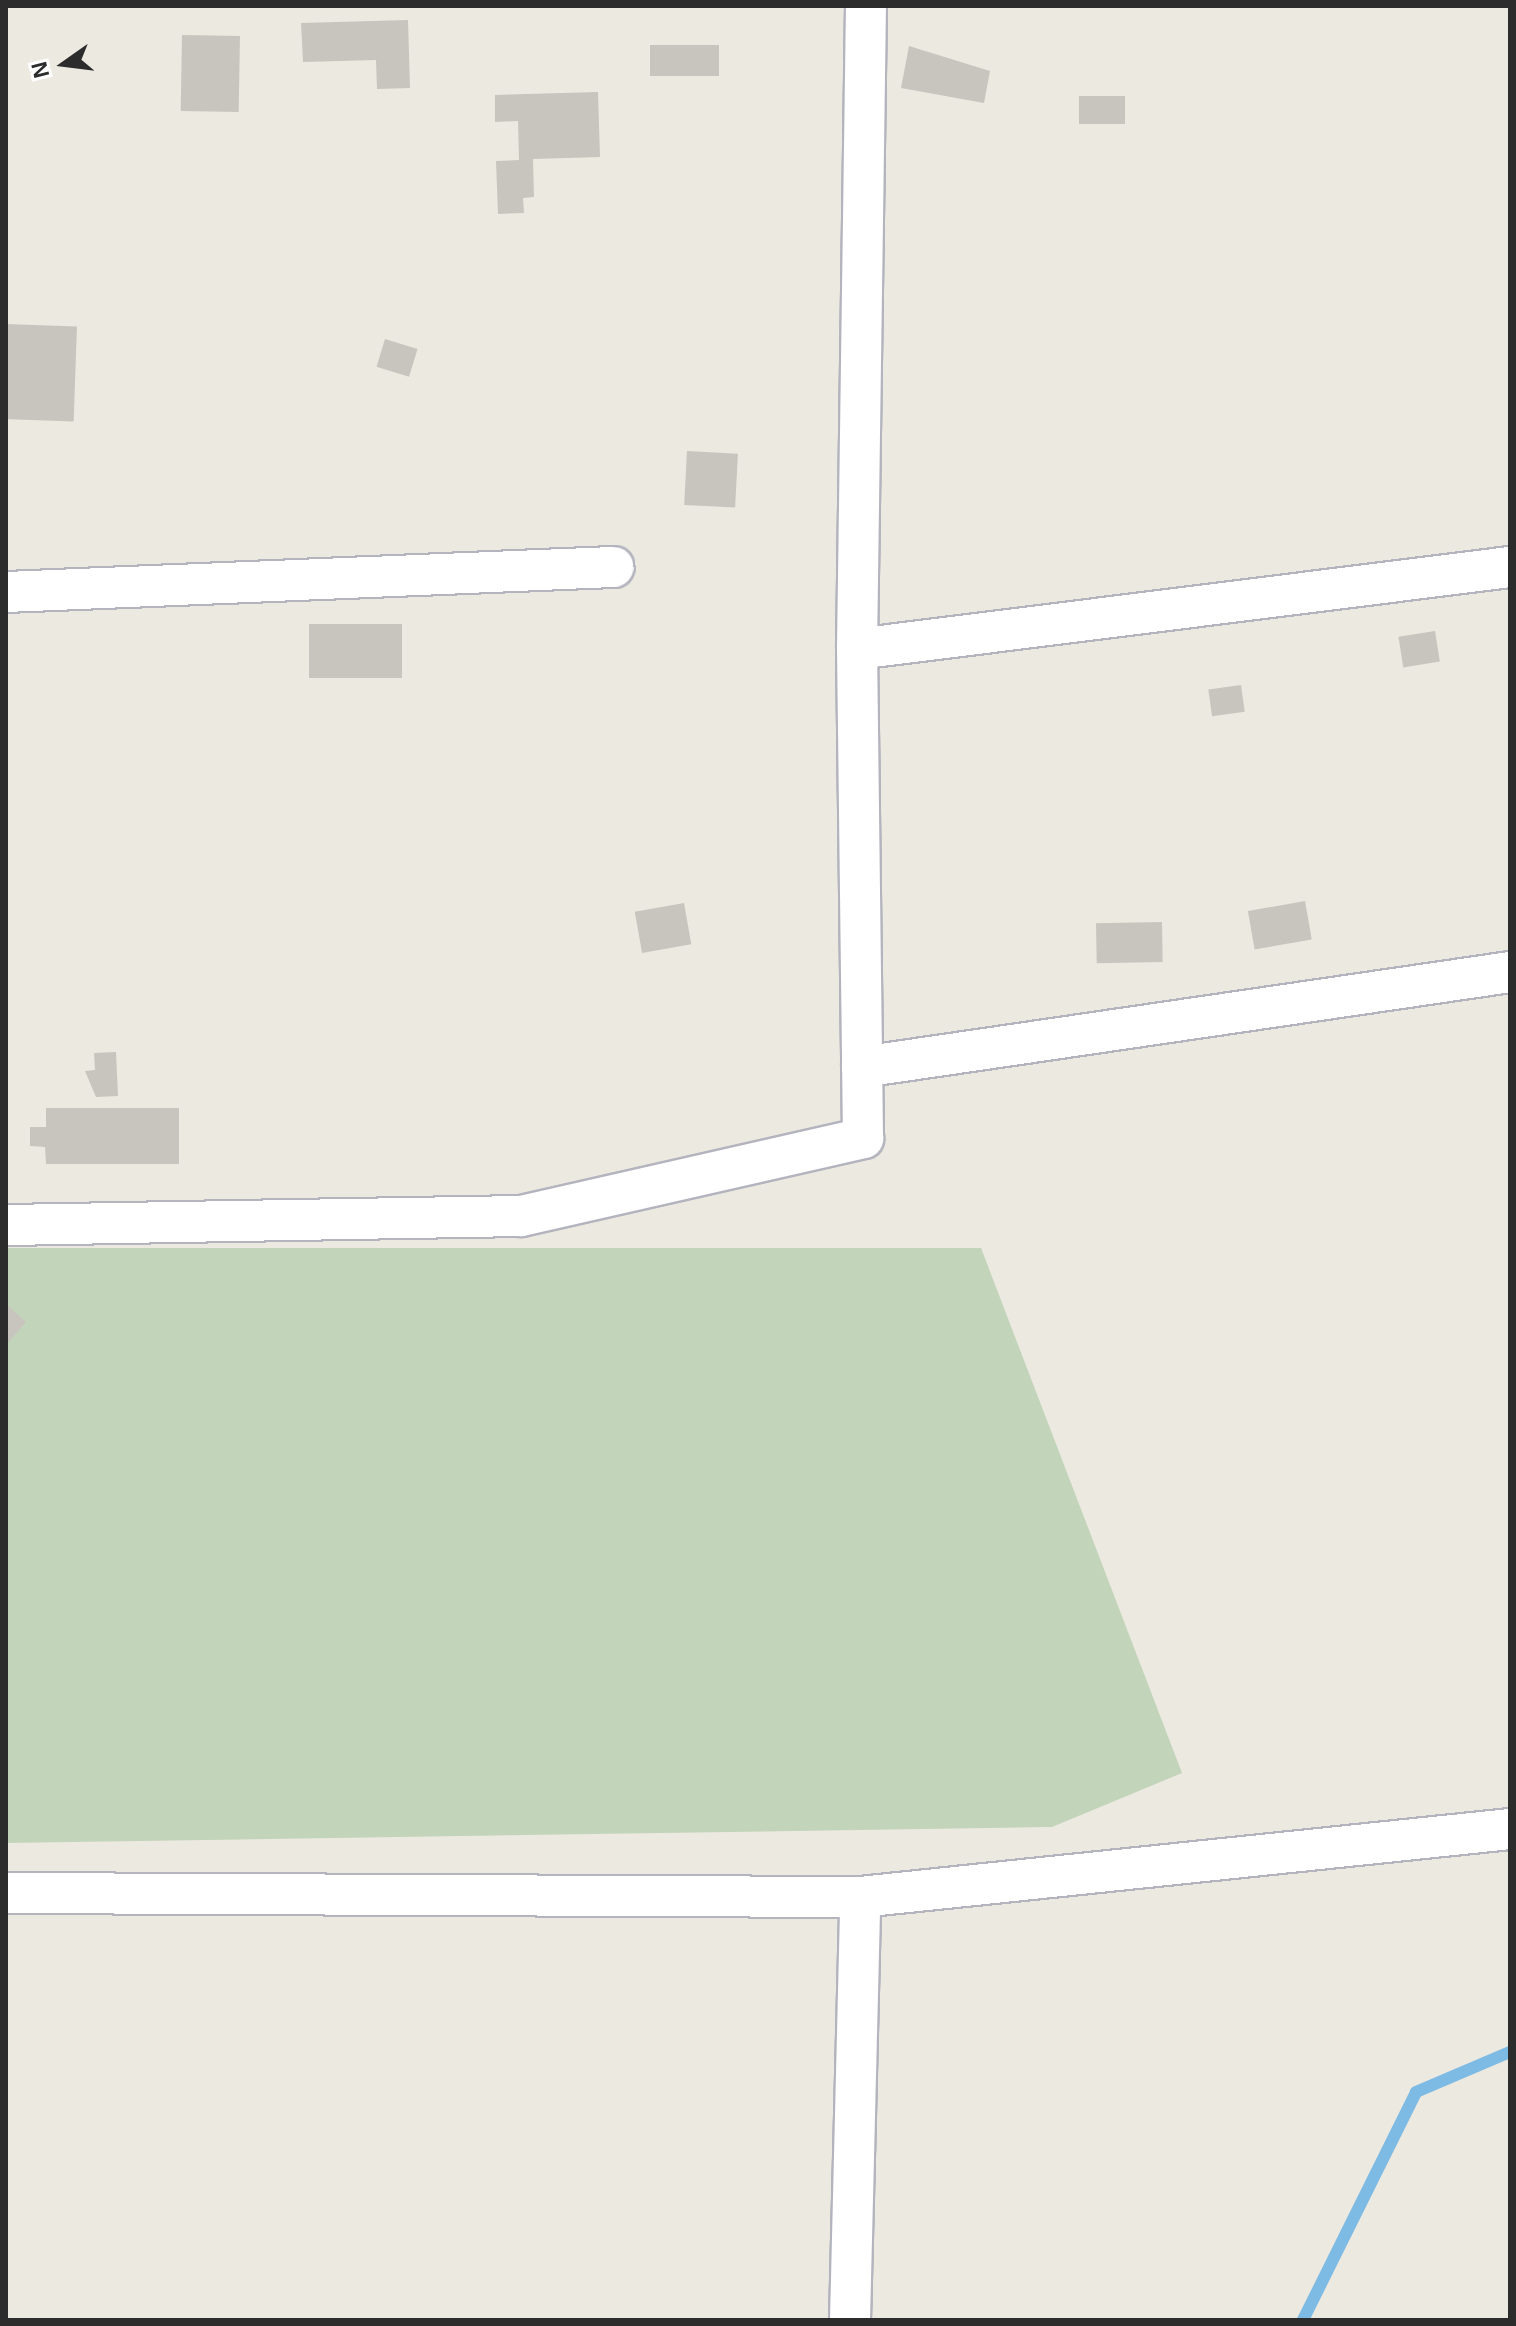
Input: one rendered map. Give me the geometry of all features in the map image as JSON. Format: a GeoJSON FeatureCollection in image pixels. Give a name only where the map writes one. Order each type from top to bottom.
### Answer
{"type":"FeatureCollection","features":[{"type":"Feature","properties":{"kind":"street"},"geometry":{"type":"LineString","coordinates":[[6,1225],[440,1221],[592,1205],[863,1138],[857,649],[866,6]]}},
{"type":"Feature","properties":{"kind":"street"},"geometry":{"type":"LineString","coordinates":[[6,592],[613,567]]}},
{"type":"Feature","properties":{"kind":"street"},"geometry":{"type":"LineString","coordinates":[[857,649],[1510,567]]}},
{"type":"Feature","properties":{"kind":"street"},"geometry":{"type":"LineString","coordinates":[[862,1067],[1510,972]]}},
{"type":"Feature","properties":{"kind":"street"},"geometry":{"type":"LineString","coordinates":[[6,1893],[860,1897],[1510,1829]]}},
{"type":"Feature","properties":{"kind":"street"},"geometry":{"type":"LineString","coordinates":[[850,2320],[860,1897]]}},
{"type":"Feature","properties":{"kind":"green space"},"geometry":{"type":"Polygon","coordinates":[[[6,1248],[981,1248],[1182,1773],[1052,1827],[6,1843],[6,1248]]]}},
{"type":"Feature","properties":{"kind":"building"},"geometry":{"type":"Polygon","coordinates":[[[408,20],[410,88],[377,89],[376,60],[303,62],[301,23],[408,20]]]}},
{"type":"Feature","properties":{"kind":"building"},"geometry":{"type":"Polygon","coordinates":[[[182,35],[240,36],[239,112],[181,111],[182,35]]]}},
{"type":"Feature","properties":{"kind":"building"},"geometry":{"type":"Polygon","coordinates":[[[650,45],[719,45],[719,76],[650,76],[650,45]]]}},
{"type":"Feature","properties":{"kind":"building"},"geometry":{"type":"Polygon","coordinates":[[[909,46],[990,71],[984,103],[901,88],[909,46]]]}},
{"type":"Feature","properties":{"kind":"building"},"geometry":{"type":"Polygon","coordinates":[[[598,92],[600,157],[533,159],[534,197],[523,198],[524,213],[498,214],[496,161],[519,160],[518,121],[495,122],[495,95],[598,92]]]}},
{"type":"Feature","properties":{"kind":"building"},"geometry":{"type":"Polygon","coordinates":[[[1079,96],[1125,96],[1125,124],[1079,124],[1079,96]]]}},
{"type":"Feature","properties":{"kind":"building"},"geometry":{"type":"Polygon","coordinates":[[[6,324],[77,326],[74,421],[6,419],[6,324]]]}},
{"type":"Feature","properties":{"kind":"building"},"geometry":{"type":"Polygon","coordinates":[[[385,339],[418,349],[409,377],[377,367],[385,339]]]}},
{"type":"Feature","properties":{"kind":"building"},"geometry":{"type":"Polygon","coordinates":[[[687,451],[738,454],[735,508],[684,505],[687,451]]]}},
{"type":"Feature","properties":{"kind":"building"},"geometry":{"type":"Polygon","coordinates":[[[309,624],[402,624],[402,678],[309,678],[309,624]]]}},
{"type":"Feature","properties":{"kind":"building"},"geometry":{"type":"Polygon","coordinates":[[[1435,631],[1440,662],[1403,667],[1398,637],[1435,631]]]}},
{"type":"Feature","properties":{"kind":"building"},"geometry":{"type":"Polygon","coordinates":[[[1241,685],[1245,712],[1212,716],[1208,690],[1241,685]]]}},
{"type":"Feature","properties":{"kind":"building"},"geometry":{"type":"Polygon","coordinates":[[[1305,901],[1312,939],[1255,949],[1248,911],[1305,901]]]}},
{"type":"Feature","properties":{"kind":"building"},"geometry":{"type":"Polygon","coordinates":[[[684,903],[691,944],[642,953],[635,912],[684,903]]]}},
{"type":"Feature","properties":{"kind":"building"},"geometry":{"type":"Polygon","coordinates":[[[1162,922],[1163,962],[1097,963],[1096,923],[1162,922]]]}},
{"type":"Feature","properties":{"kind":"building"},"geometry":{"type":"Polygon","coordinates":[[[116,1052],[118,1096],[96,1097],[85,1071],[95,1070],[94,1053],[116,1052]]]}},
{"type":"Feature","properties":{"kind":"building"},"geometry":{"type":"Polygon","coordinates":[[[46,1108],[179,1108],[179,1164],[46,1164],[45,1147],[30,1146],[30,1127],[46,1127],[46,1108]]]}},
{"type":"Feature","properties":{"kind":"building"},"geometry":{"type":"Polygon","coordinates":[[[6,1304],[26,1322],[6,1345],[6,1304]]]}},
{"type":"Feature","properties":{"kind":"waterway"},"geometry":{"type":"LineString","coordinates":[[1303,2320],[1416,2092],[1510,2052]]}}]}
